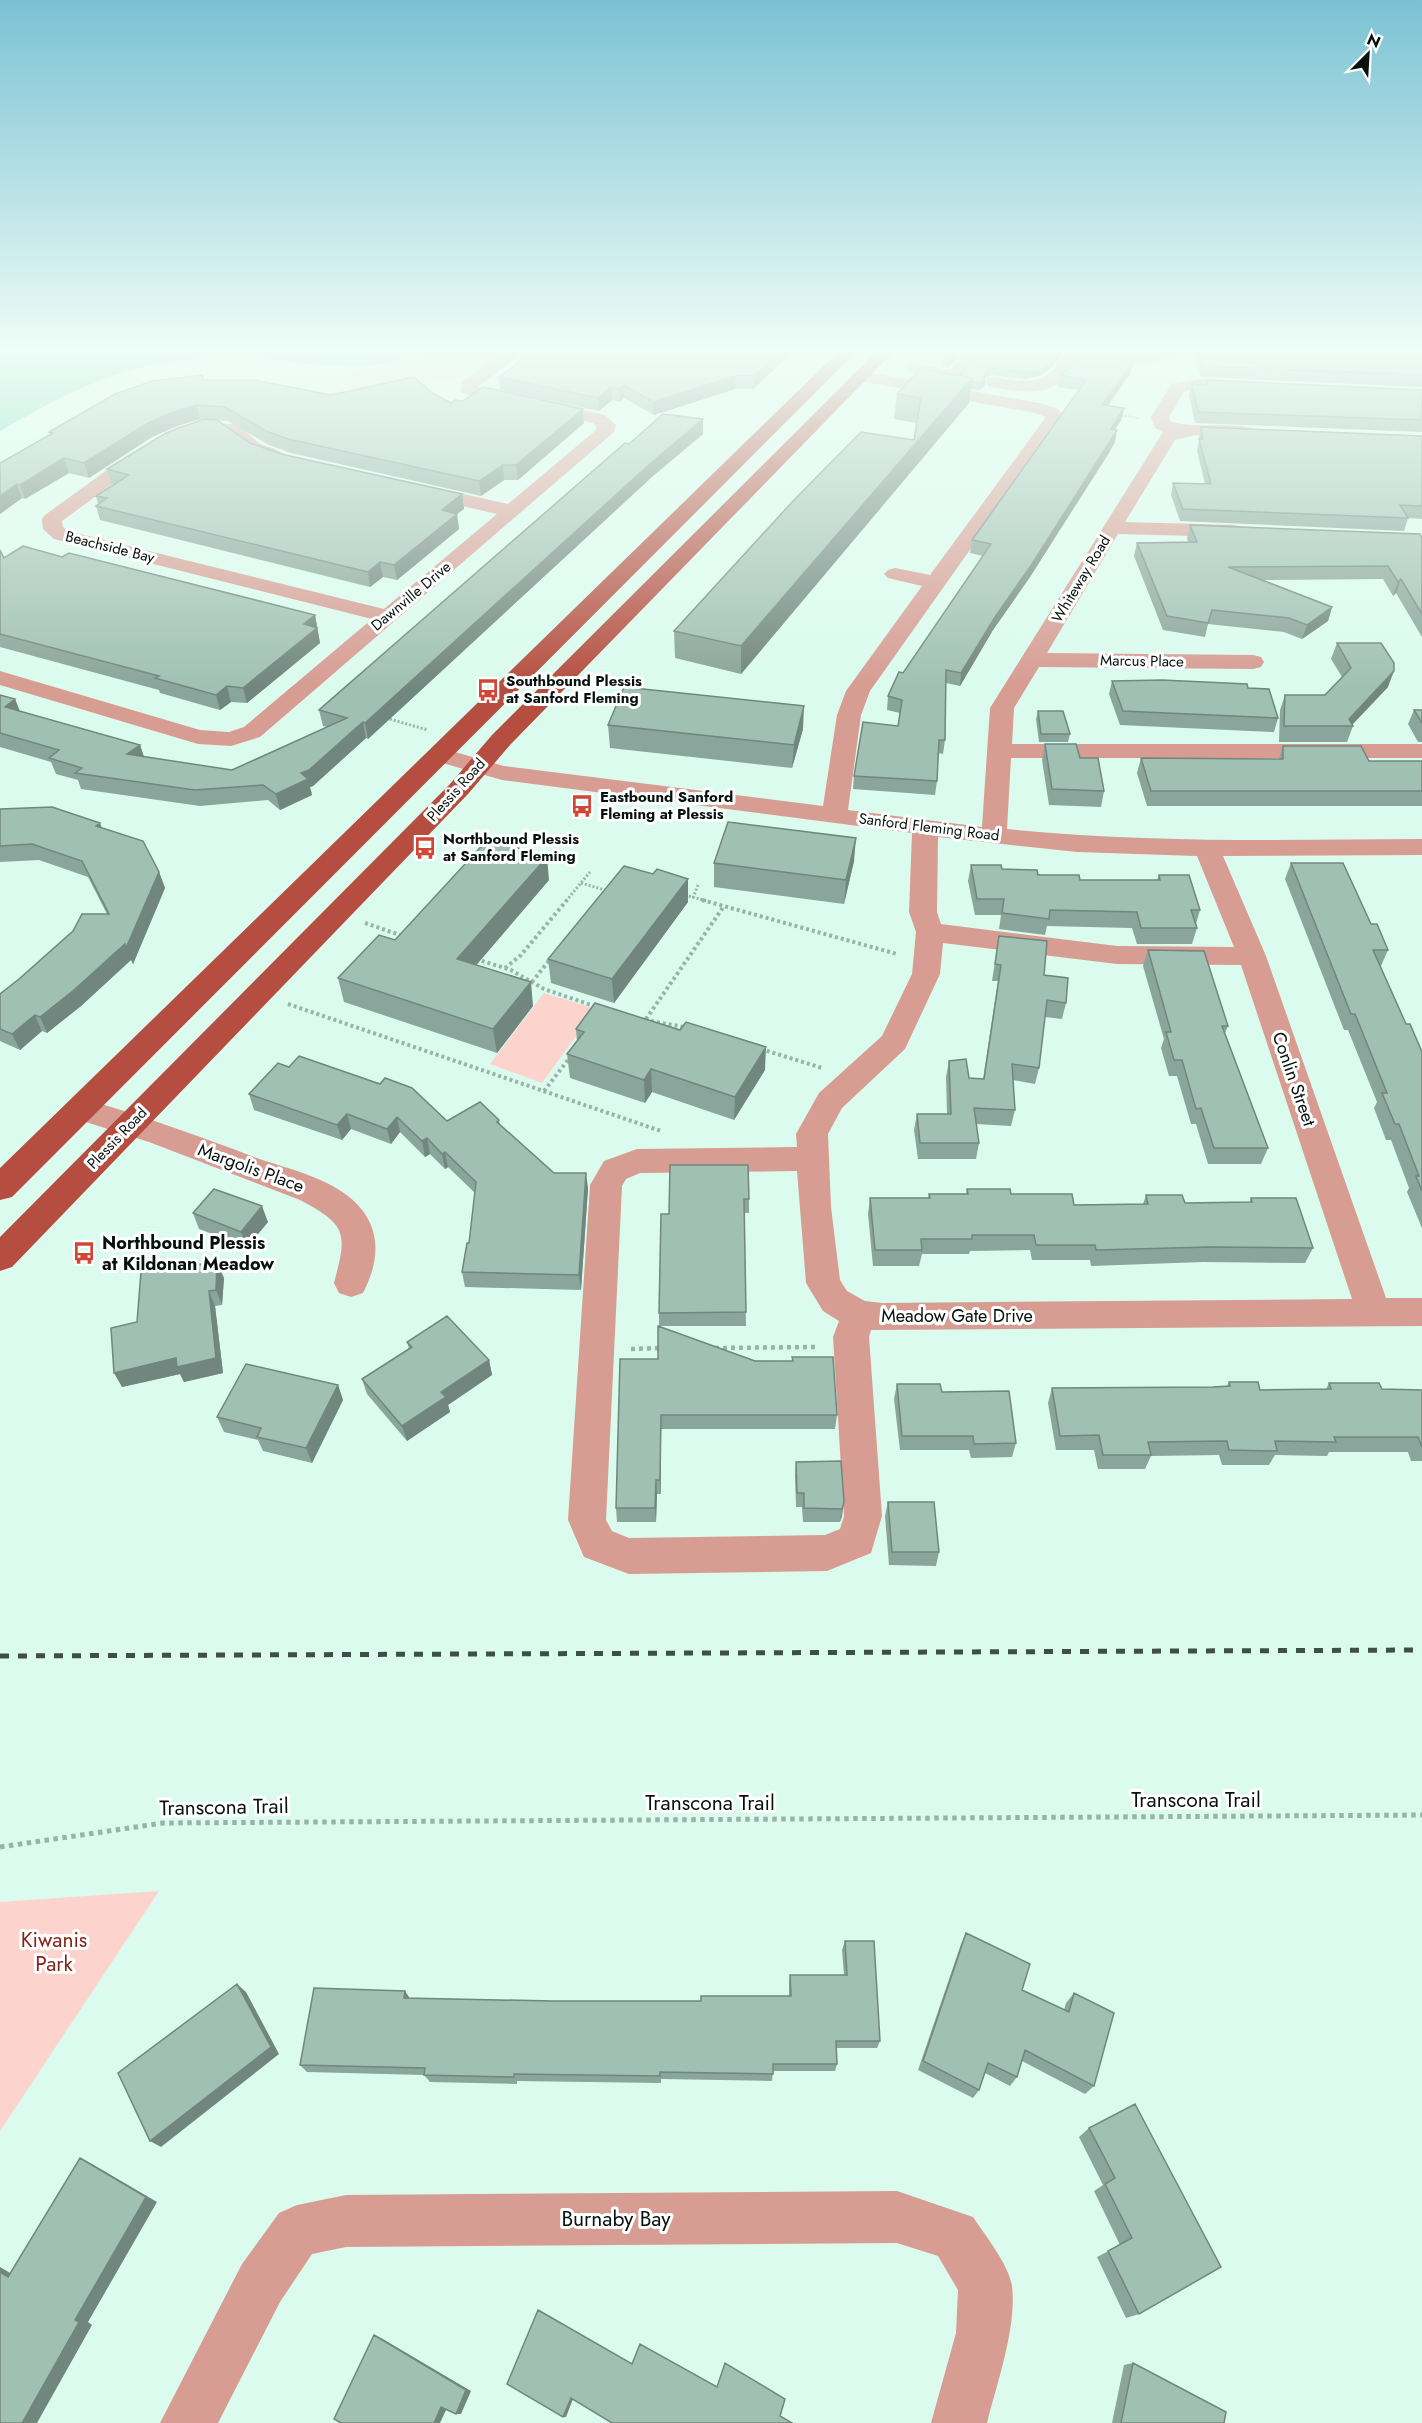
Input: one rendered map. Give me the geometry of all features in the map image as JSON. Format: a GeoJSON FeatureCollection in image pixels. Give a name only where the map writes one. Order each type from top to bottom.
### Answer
{"type":"FeatureCollection","features":[{"type":"Feature","properties":{"kind":"main road","name":"Plessis Road"},"geometry":{"type":"LineString","coordinates":[[0,1188],[81,1109],[439,744],[733,462]]}},
{"type":"Feature","properties":{"kind":"main road","name":"Plessis Road"},"geometry":{"type":"LineString","coordinates":[[0,1258],[459,789],[477,766],[776,462]]}},
{"type":"Feature","properties":{"kind":"street","name":"Beachside Bay"},"geometry":{"type":"LineString","coordinates":[[133,462],[65,507],[52,519],[53,529],[61,535],[388,616]]}},
{"type":"Feature","properties":{"kind":"street","name":"Dawnville Drive"},"geometry":{"type":"LineString","coordinates":[[0,678],[198,737],[231,739],[244,736],[258,728],[570,462]]}},
{"type":"Feature","properties":{"kind":"street"},"geometry":{"type":"LineString","coordinates":[[834,815],[849,715],[855,699],[1023,462]]}},
{"type":"Feature","properties":{"kind":"street","name":"Whiteway Road"},"geometry":{"type":"LineString","coordinates":[[994,836],[1002,708],[1151,462]]}},
{"type":"Feature","properties":{"kind":"street"},"geometry":{"type":"LineString","coordinates":[[396,485],[512,511]]}},
{"type":"Feature","properties":{"kind":"street"},"geometry":{"type":"LineString","coordinates":[[1111,528],[1252,532]]}},
{"type":"Feature","properties":{"kind":"street"},"geometry":{"type":"LineString","coordinates":[[895,574],[936,583]]}},
{"type":"Feature","properties":{"kind":"street","name":"Marcus Place"},"geometry":{"type":"LineString","coordinates":[[1032,660],[1252,662]]}},
{"type":"Feature","properties":{"kind":"street","name":"Sanford Fleming Road"},"geometry":{"type":"LineString","coordinates":[[439,744],[477,766],[502,773],[994,836],[1077,844],[1207,848],[1422,847]]}},
{"type":"Feature","properties":{"kind":"street"},"geometry":{"type":"LineString","coordinates":[[999,751],[1422,751]]}},
{"type":"Feature","properties":{"kind":"street"},"geometry":{"type":"LineString","coordinates":[[925,826],[923,912],[928,947],[1117,955],[1252,956]]}},
{"type":"Feature","properties":{"kind":"street","name":"Conlin Street"},"geometry":{"type":"LineString","coordinates":[[1207,848],[1252,956],[1374,1313]]}},
{"type":"Feature","properties":{"kind":"street","name":"Meadow Gate Drive"},"geometry":{"type":"LineString","coordinates":[[928,947],[926,974],[894,1042],[830,1101],[812,1134],[815,1207],[823,1283],[856,1331],[882,1317],[1422,1312]]}},
{"type":"Feature","properties":{"kind":"street","name":"Margolis Place"},"geometry":{"type":"LineString","coordinates":[[81,1109],[160,1134],[312,1191],[332,1202],[353,1221],[361,1244],[351,1283]]}},
{"type":"Feature","properties":{"kind":"street"},"geometry":{"type":"LineString","coordinates":[[813,1159],[637,1161],[615,1170],[606,1185],[586,1520],[598,1544],[629,1556],[827,1553],[857,1540],[863,1516],[856,1331]]}},
{"type":"Feature","properties":{"kind":"street","name":"Burnaby Bay"},"geometry":{"type":"LineString","coordinates":[[188,2423],[261,2283],[297,2231],[346,2221],[897,2217],[955,2235],[985,2285],[983,2333],[959,2423]]}},
{"type":"Feature","properties":{"kind":"path"},"geometry":{"type":"LineString","coordinates":[[383,718],[439,744]]}},
{"type":"Feature","properties":{"kind":"path"},"geometry":{"type":"LineString","coordinates":[[443,836],[488,843],[480,851]]}},
{"type":"Feature","properties":{"kind":"path"},"geometry":{"type":"LineString","coordinates":[[505,968],[521,955],[590,872]]}},
{"type":"Feature","properties":{"kind":"path"},"geometry":{"type":"LineString","coordinates":[[581,882],[605,890]]}},
{"type":"Feature","properties":{"kind":"path"},"geometry":{"type":"LineString","coordinates":[[693,898],[698,885]]}},
{"type":"Feature","properties":{"kind":"path"},"geometry":{"type":"LineString","coordinates":[[598,899],[605,890],[612,887]]}},
{"type":"Feature","properties":{"kind":"path"},"geometry":{"type":"LineString","coordinates":[[682,895],[724,906],[928,947]]}},
{"type":"Feature","properties":{"kind":"path"},"geometry":{"type":"LineString","coordinates":[[646,1020],[724,906]]}},
{"type":"Feature","properties":{"kind":"path"},"geometry":{"type":"LineString","coordinates":[[361,922],[414,939]]}},
{"type":"Feature","properties":{"kind":"path"},"geometry":{"type":"LineString","coordinates":[[532,982],[554,954]]}},
{"type":"Feature","properties":{"kind":"path"},"geometry":{"type":"LineString","coordinates":[[471,957],[505,968],[544,989],[605,1010]]}},
{"type":"Feature","properties":{"kind":"path"},"geometry":{"type":"LineString","coordinates":[[284,1003],[665,1132]]}},
{"type":"Feature","properties":{"kind":"path"},"geometry":{"type":"LineString","coordinates":[[634,1017],[693,1029]]}},
{"type":"Feature","properties":{"kind":"path"},"geometry":{"type":"LineString","coordinates":[[758,1048],[855,1078]]}},
{"type":"Feature","properties":{"kind":"path"},"geometry":{"type":"LineString","coordinates":[[544,1091],[571,1055]]}},
{"type":"Feature","properties":{"kind":"path"},"geometry":{"type":"LineString","coordinates":[[712,1348],[856,1331]]}},
{"type":"Feature","properties":{"kind":"path"},"geometry":{"type":"LineString","coordinates":[[597,1349],[666,1348]]}},
{"type":"Feature","properties":{"kind":"path","name":"Transcona Trail"},"geometry":{"type":"LineString","coordinates":[[0,1847],[163,1823],[1422,1815]]}},
{"type":"Feature","properties":{"kind":"green space"},"geometry":{"type":"Polygon","coordinates":[[[544,993],[596,1009],[542,1083],[490,1064],[544,993]]]}},
{"type":"Feature","properties":{"kind":"green space","name":"Kiwanis Park"},"geometry":{"type":"Polygon","coordinates":[[[159,1891],[0,2131],[0,1902],[159,1891]]]}},
{"type":"Feature","properties":{"kind":"building"},"geometry":{"type":"Polygon","coordinates":[[[2,462],[57,462],[0,496],[2,462]]]}},
{"type":"Feature","properties":{"kind":"building"},"geometry":{"type":"Polygon","coordinates":[[[118,462],[318,462],[462,494],[442,510],[457,514],[394,565],[380,562],[368,572],[96,506],[107,498],[96,496],[129,475],[107,469],[118,462]]]}},
{"type":"Feature","properties":{"kind":"building"},"geometry":{"type":"Polygon","coordinates":[[[393,462],[520,462],[516,465],[503,465],[479,481],[393,462]]]}},
{"type":"Feature","properties":{"kind":"building"},"geometry":{"type":"Polygon","coordinates":[[[603,462],[652,462],[365,723],[363,722],[309,770],[301,773],[308,779],[276,794],[263,785],[195,790],[75,773],[82,768],[49,758],[59,750],[0,733],[0,695],[15,699],[5,707],[140,745],[127,754],[232,770],[347,718],[319,710],[603,462]]]}},
{"type":"Feature","properties":{"kind":"building"},"geometry":{"type":"Polygon","coordinates":[[[831,462],[900,462],[741,646],[674,631],[831,462]]]}},
{"type":"Feature","properties":{"kind":"building"},"geometry":{"type":"Polygon","coordinates":[[[1028,462],[1097,462],[961,673],[946,670],[945,740],[939,740],[937,781],[854,776],[863,722],[898,726],[902,700],[888,696],[899,672],[903,673],[991,544],[972,540],[1028,462]]]}},
{"type":"Feature","properties":{"kind":"building"},"geometry":{"type":"Polygon","coordinates":[[[1205,462],[1422,462],[1422,506],[1400,505],[1408,518],[1183,509],[1173,483],[1211,484],[1205,462]]]}},
{"type":"Feature","properties":{"kind":"building"},"geometry":{"type":"Polygon","coordinates":[[[1190,525],[1420,534],[1422,538],[1422,614],[1401,579],[1398,582],[1388,566],[1228,567],[1332,607],[1307,625],[1289,618],[1212,610],[1208,623],[1167,616],[1137,543],[1197,542],[1190,525]]]}},
{"type":"Feature","properties":{"kind":"building"},"geometry":{"type":"Polygon","coordinates":[[[23,546],[62,557],[69,553],[315,615],[304,624],[317,628],[243,688],[227,686],[216,695],[155,678],[159,676],[0,634],[0,550],[4,558],[23,546]]]}},
{"type":"Feature","properties":{"kind":"building"},"geometry":{"type":"Polygon","coordinates":[[[1337,643],[1381,643],[1394,663],[1394,671],[1349,719],[1353,726],[1284,726],[1285,695],[1325,695],[1351,668],[1337,643]]]}},
{"type":"Feature","properties":{"kind":"building"},"geometry":{"type":"Polygon","coordinates":[[[1162,680],[1247,684],[1248,688],[1269,689],[1278,718],[1123,711],[1112,681],[1162,680]]]}},
{"type":"Feature","properties":{"kind":"building"},"geometry":{"type":"Polygon","coordinates":[[[624,687],[804,706],[794,745],[608,725],[624,687]]]}},
{"type":"Feature","properties":{"kind":"building"},"geometry":{"type":"Polygon","coordinates":[[[1414,710],[1422,710],[1422,723],[1414,710]]]}},
{"type":"Feature","properties":{"kind":"building"},"geometry":{"type":"Polygon","coordinates":[[[1038,711],[1063,711],[1070,734],[1041,734],[1038,711]]]}},
{"type":"Feature","properties":{"kind":"building"},"geometry":{"type":"Polygon","coordinates":[[[1045,744],[1076,744],[1080,758],[1098,758],[1104,791],[1052,789],[1045,744]]]}},
{"type":"Feature","properties":{"kind":"building"},"geometry":{"type":"Polygon","coordinates":[[[1283,746],[1361,746],[1369,761],[1422,761],[1422,791],[1151,791],[1141,758],[1283,759],[1283,746]]]}},
{"type":"Feature","properties":{"kind":"building"},"geometry":{"type":"Polygon","coordinates":[[[52,807],[100,823],[96,826],[143,841],[159,872],[126,948],[125,944],[74,990],[40,1017],[35,1015],[12,1034],[0,1029],[0,994],[73,931],[82,914],[109,914],[82,861],[32,844],[0,846],[0,809],[52,807]]]}},
{"type":"Feature","properties":{"kind":"building"},"geometry":{"type":"Polygon","coordinates":[[[728,822],[856,838],[846,880],[714,863],[728,822]]]}},
{"type":"Feature","properties":{"kind":"building"},"geometry":{"type":"Polygon","coordinates":[[[488,839],[547,857],[457,959],[531,982],[493,1029],[338,978],[379,935],[395,940],[488,839]]]}},
{"type":"Feature","properties":{"kind":"building"},"geometry":{"type":"Polygon","coordinates":[[[1291,863],[1343,863],[1371,924],[1377,924],[1388,950],[1373,950],[1406,1024],[1410,1024],[1422,1052],[1422,1191],[1416,1176],[1419,1176],[1399,1124],[1395,1124],[1382,1093],[1387,1093],[1355,1014],[1351,1014],[1291,863]]]}},
{"type":"Feature","properties":{"kind":"building"},"geometry":{"type":"Polygon","coordinates":[[[971,865],[1001,865],[1002,869],[1037,870],[1038,875],[1079,875],[1080,880],[1160,880],[1159,875],[1189,875],[1200,910],[1191,910],[1197,928],[1141,928],[1137,912],[1050,910],[1049,919],[1002,913],[1004,899],[977,899],[971,865]]]}},
{"type":"Feature","properties":{"kind":"building"},"geometry":{"type":"Polygon","coordinates":[[[624,866],[653,874],[657,869],[688,879],[612,979],[548,959],[624,866]]]}},
{"type":"Feature","properties":{"kind":"building"},"geometry":{"type":"Polygon","coordinates":[[[999,936],[1047,941],[1044,975],[1068,978],[1066,1003],[1047,1000],[1039,1068],[1012,1064],[1015,1110],[974,1108],[979,1143],[920,1143],[917,1114],[951,1114],[949,1061],[966,1059],[969,1078],[984,1079],[1001,965],[995,964],[999,936]]]}},
{"type":"Feature","properties":{"kind":"building"},"geometry":{"type":"Polygon","coordinates":[[[1148,950],[1204,951],[1228,1026],[1222,1026],[1268,1148],[1214,1148],[1201,1108],[1196,1109],[1182,1060],[1174,1060],[1166,1032],[1171,1032],[1148,950]]]}},
{"type":"Feature","properties":{"kind":"building"},"geometry":{"type":"Polygon","coordinates":[[[595,1003],[680,1030],[686,1022],[766,1047],[735,1097],[651,1069],[644,1080],[567,1054],[584,1032],[576,1029],[595,1003]]]}},
{"type":"Feature","properties":{"kind":"building"},"geometry":{"type":"Polygon","coordinates":[[[299,1056],[380,1084],[385,1078],[412,1088],[447,1121],[480,1102],[499,1120],[497,1122],[554,1173],[586,1173],[579,1275],[462,1272],[467,1243],[469,1243],[476,1182],[445,1152],[442,1154],[427,1138],[422,1141],[397,1117],[387,1129],[347,1114],[337,1125],[249,1094],[278,1063],[289,1067],[299,1056]]]}},
{"type":"Feature","properties":{"kind":"building"},"geometry":{"type":"Polygon","coordinates":[[[670,1165],[748,1165],[749,1199],[744,1199],[746,1312],[659,1313],[661,1214],[669,1214],[670,1165]]]}},
{"type":"Feature","properties":{"kind":"building"},"geometry":{"type":"Polygon","coordinates":[[[214,1189],[262,1206],[241,1232],[193,1213],[214,1189]]]}},
{"type":"Feature","properties":{"kind":"building"},"geometry":{"type":"Polygon","coordinates":[[[967,1189],[1010,1189],[1011,1194],[1072,1194],[1074,1205],[1148,1204],[1146,1195],[1182,1195],[1185,1203],[1252,1202],[1251,1198],[1296,1198],[1313,1248],[1209,1247],[1096,1250],[1095,1245],[1036,1245],[1034,1235],[972,1235],[972,1239],[921,1239],[922,1250],[875,1250],[870,1198],[930,1198],[929,1194],[968,1194],[967,1189]]]}},
{"type":"Feature","properties":{"kind":"building"},"geometry":{"type":"Polygon","coordinates":[[[217,1262],[216,1290],[209,1291],[216,1358],[177,1367],[176,1358],[114,1373],[111,1328],[137,1322],[141,1272],[217,1262]]]}},
{"type":"Feature","properties":{"kind":"building"},"geometry":{"type":"Polygon","coordinates":[[[447,1316],[489,1360],[441,1392],[446,1397],[402,1426],[362,1379],[412,1347],[407,1342],[447,1316]]]}},
{"type":"Feature","properties":{"kind":"building"},"geometry":{"type":"Polygon","coordinates":[[[658,1326],[755,1361],[793,1361],[792,1357],[833,1357],[837,1415],[661,1415],[660,1480],[656,1480],[655,1508],[616,1508],[620,1359],[658,1359],[658,1326]]]}},
{"type":"Feature","properties":{"kind":"building"},"geometry":{"type":"Polygon","coordinates":[[[246,1364],[338,1385],[306,1448],[257,1437],[261,1428],[217,1417],[246,1364]]]}},
{"type":"Feature","properties":{"kind":"building"},"geometry":{"type":"Polygon","coordinates":[[[1229,1382],[1258,1382],[1260,1390],[1331,1389],[1329,1383],[1379,1383],[1382,1389],[1422,1390],[1422,1447],[1418,1437],[1334,1437],[1336,1442],[1275,1441],[1277,1451],[1229,1450],[1227,1441],[1148,1442],[1151,1455],[1103,1455],[1099,1435],[1060,1436],[1052,1388],[1213,1387],[1230,1386],[1229,1382]]]}},
{"type":"Feature","properties":{"kind":"building"},"geometry":{"type":"Polygon","coordinates":[[[897,1384],[940,1384],[942,1392],[1009,1391],[1016,1443],[974,1444],[973,1436],[902,1436],[897,1384]]]}},
{"type":"Feature","properties":{"kind":"building"},"geometry":{"type":"Polygon","coordinates":[[[841,1461],[844,1502],[842,1509],[804,1508],[804,1493],[797,1493],[796,1462],[841,1461]]]}},
{"type":"Feature","properties":{"kind":"building"},"geometry":{"type":"Polygon","coordinates":[[[888,1502],[934,1502],[939,1552],[892,1552],[888,1502]]]}},
{"type":"Feature","properties":{"kind":"building"},"geometry":{"type":"Polygon","coordinates":[[[966,1933],[1030,1964],[1022,1990],[1069,2012],[1074,1993],[1114,2013],[1094,2086],[1025,2050],[1017,2077],[988,2063],[979,2090],[923,2061],[966,1933]]]}},
{"type":"Feature","properties":{"kind":"building"},"geometry":{"type":"Polygon","coordinates":[[[845,1941],[874,1941],[880,2041],[836,2041],[837,2064],[773,2064],[773,2074],[660,2072],[660,2076],[514,2074],[514,2077],[424,2075],[425,2068],[300,2065],[314,1988],[405,1991],[404,1998],[552,2001],[701,2001],[701,1996],[791,1996],[790,1975],[847,1975],[845,1941]]]}},
{"type":"Feature","properties":{"kind":"building"},"geometry":{"type":"Polygon","coordinates":[[[237,1984],[271,2047],[150,2141],[118,2073],[237,1984]]]}},
{"type":"Feature","properties":{"kind":"building"},"geometry":{"type":"Polygon","coordinates":[[[1135,2104],[1221,2267],[1139,2314],[1108,2251],[1132,2238],[1105,2184],[1115,2178],[1089,2128],[1135,2104]]]}},
{"type":"Feature","properties":{"kind":"building"},"geometry":{"type":"Polygon","coordinates":[[[80,2158],[146,2197],[75,2320],[79,2322],[22,2423],[0,2423],[0,2272],[8,2277],[80,2158]]]}},
{"type":"Feature","properties":{"kind":"building"},"geometry":{"type":"Polygon","coordinates":[[[538,2310],[632,2364],[640,2344],[717,2387],[725,2363],[785,2399],[780,2416],[792,2423],[612,2423],[571,2398],[563,2417],[507,2384],[538,2310]]]}},
{"type":"Feature","properties":{"kind":"building"},"geometry":{"type":"Polygon","coordinates":[[[374,2335],[466,2390],[456,2414],[441,2407],[434,2423],[341,2423],[334,2419],[374,2335]]]}},
{"type":"Feature","properties":{"kind":"building"},"geometry":{"type":"Polygon","coordinates":[[[1133,2363],[1226,2412],[1224,2423],[1121,2423],[1133,2363]]]}},
{"type":"Feature","properties":{"kind":"railway"},"geometry":{"type":"LineString","coordinates":[[0,1656],[1422,1650]]}},
{"type":"Feature","properties":{"kind":"place","name":"Southbound Plessis at Sanford Fleming"},"geometry":{"type":"Point","coordinates":[488,690]}},
{"type":"Feature","properties":{"kind":"place","name":"Eastbound Sanford Fleming at Plessis"},"geometry":{"type":"Point","coordinates":[582,806]}},
{"type":"Feature","properties":{"kind":"place","name":"Northbound Plessis at Sanford Fleming"},"geometry":{"type":"Point","coordinates":[425,848]}},
{"type":"Feature","properties":{"kind":"place","name":"Northbound Plessis at Kildonan Meadow"},"geometry":{"type":"Point","coordinates":[84,1253]}}]}
